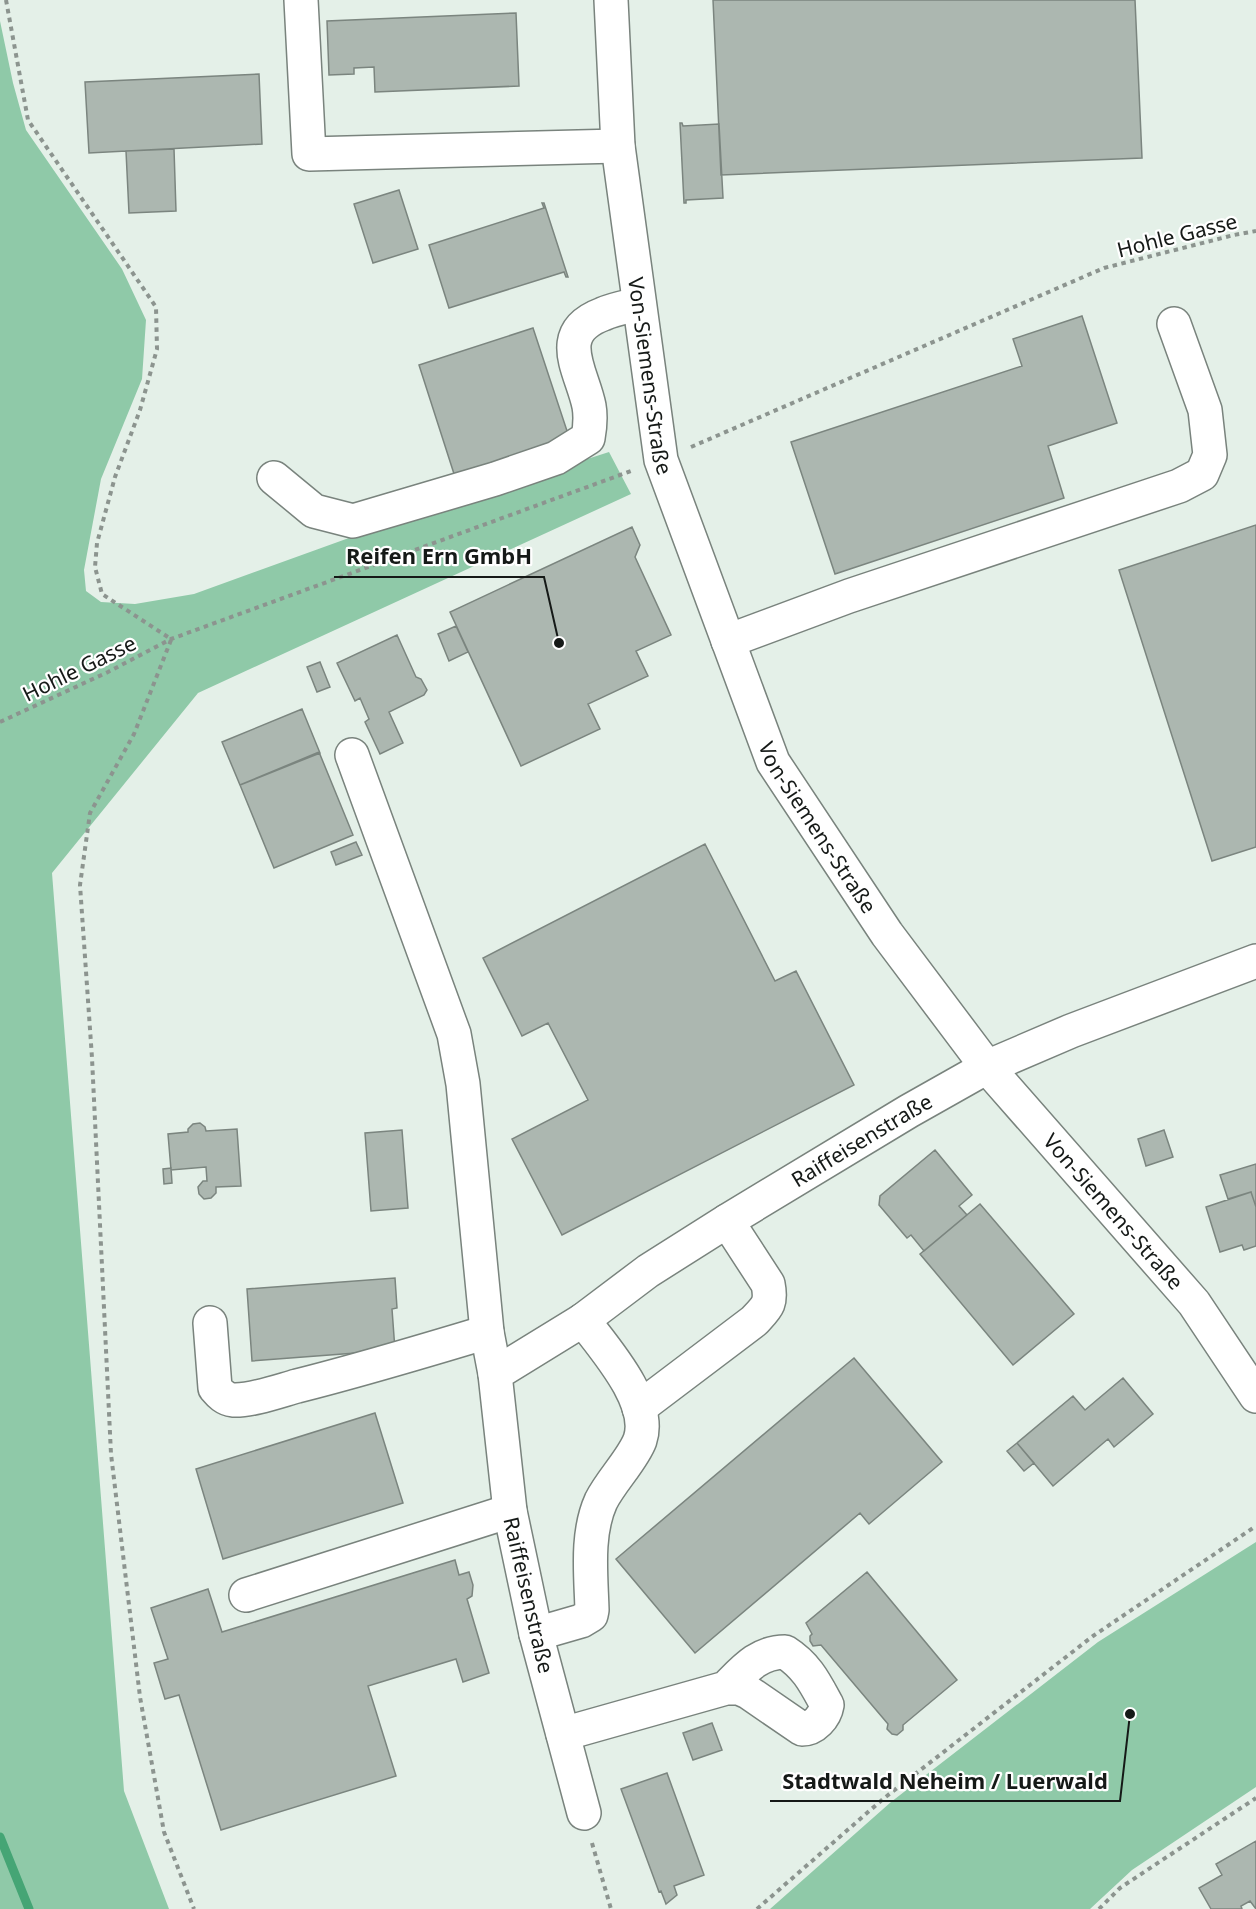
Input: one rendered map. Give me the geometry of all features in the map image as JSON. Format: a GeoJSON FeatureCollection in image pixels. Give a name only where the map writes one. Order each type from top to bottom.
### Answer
{"type":"FeatureCollection","features":[{"type":"Feature","properties":{"kind":"street"},"geometry":{"type":"LineString","coordinates":[[301,0],[309,154],[618,146]]}},
{"type":"Feature","properties":{"kind":"street","name":"Von-Siemens-Straße"},"geometry":{"type":"LineString","coordinates":[[610,0],[618,146],[661,460],[774,762],[887,934],[987,1067],[1194,1303],[1256,1396]]}},
{"type":"Feature","properties":{"kind":"street"},"geometry":{"type":"LineString","coordinates":[[274,478],[314,512],[353,521],[495,479],[556,458],[588,438],[591,426],[589,406],[573,358],[575,336],[584,325],[601,314],[639,304]]}},
{"type":"Feature","properties":{"kind":"street"},"geometry":{"type":"LineString","coordinates":[[728,641],[849,596],[1179,486],[1202,474],[1210,455],[1205,410],[1174,324]]}},
{"type":"Feature","properties":{"kind":"street","name":"Raiffeisenstraße"},"geometry":{"type":"LineString","coordinates":[[352,754],[454,1034],[463,1084],[487,1332],[495,1374],[510,1511],[536,1634],[584,1813]]}},
{"type":"Feature","properties":{"kind":"street","name":"Raiffeisenstraße"},"geometry":{"type":"LineString","coordinates":[[495,1374],[582,1320],[648,1271],[727,1221],[909,1111],[987,1067],[1071,1031],[1256,961]]}},
{"type":"Feature","properties":{"kind":"street"},"geometry":{"type":"LineString","coordinates":[[639,1408],[754,1321],[768,1306],[770,1296],[768,1284],[727,1221]]}},
{"type":"Feature","properties":{"kind":"street"},"geometry":{"type":"LineString","coordinates":[[536,1634],[581,1621],[591,1615],[591,1547],[600,1503],[640,1439],[643,1427],[632,1390],[613,1360],[582,1320]]}},
{"type":"Feature","properties":{"kind":"street"},"geometry":{"type":"LineString","coordinates":[[210,1323],[215,1388],[221,1396],[233,1400],[258,1396],[390,1362],[487,1332]]}},
{"type":"Feature","properties":{"kind":"street"},"geometry":{"type":"LineString","coordinates":[[246,1595],[510,1511]]}},
{"type":"Feature","properties":{"kind":"street"},"geometry":{"type":"LineString","coordinates":[[563,1734],[726,1688]]}},
{"type":"Feature","properties":{"kind":"path"},"geometry":{"type":"LineString","coordinates":[[6,0],[28,120],[156,307],[157,349],[140,410],[114,477],[97,543],[95,567],[102,594],[171,639],[134,734],[90,813],[80,885],[92,1058],[111,1454],[140,1697],[164,1832],[194,1909]]}},
{"type":"Feature","properties":{"kind":"path","name":"Hohle Gasse"},"geometry":{"type":"LineString","coordinates":[[1104,268],[1256,231]]}},
{"type":"Feature","properties":{"kind":"path","name":"Hohle Gasse"},"geometry":{"type":"LineString","coordinates":[[0,722],[108,672],[171,639]]}},
{"type":"Feature","properties":{"kind":"path"},"geometry":{"type":"LineString","coordinates":[[757,1909],[883,1799],[1093,1636],[1256,1526]]}},
{"type":"Feature","properties":{"kind":"path"},"geometry":{"type":"LineString","coordinates":[[1099,1909],[1120,1888],[1256,1798]]}},
{"type":"Feature","properties":{"kind":"path"},"geometry":{"type":"LineString","coordinates":[[584,1813],[611,1909]]}},
{"type":"Feature","properties":{"kind":"green space"},"geometry":{"type":"Polygon","coordinates":[[[0,21],[26,130],[122,269],[146,320],[142,379],[101,479],[84,570],[86,591],[101,602],[135,604],[194,594],[407,517],[609,452],[631,494],[198,693],[52,873],[124,1791],[169,1909],[0,1909],[0,21]]]}},
{"type":"Feature","properties":{"kind":"green space"},"geometry":{"type":"Polygon","coordinates":[[[1256,1542],[1256,1787],[1132,1870],[1090,1909],[770,1909],[891,1802],[1098,1642],[1256,1542]]]}},
{"type":"Feature","properties":{"kind":"building"},"geometry":{"type":"Polygon","coordinates":[[[713,0],[1135,0],[1142,158],[721,175],[713,0]]]}},
{"type":"Feature","properties":{"kind":"building"},"geometry":{"type":"Polygon","coordinates":[[[516,13],[519,86],[375,92],[374,67],[354,68],[354,74],[329,75],[327,21],[516,13]]]}},
{"type":"Feature","properties":{"kind":"building"},"geometry":{"type":"Polygon","coordinates":[[[259,74],[262,144],[89,153],[85,82],[259,74]]]}},
{"type":"Feature","properties":{"kind":"building"},"geometry":{"type":"Polygon","coordinates":[[[680,123],[683,126],[719,124],[723,198],[686,200],[684,203],[680,123]]]}},
{"type":"Feature","properties":{"kind":"building"},"geometry":{"type":"Polygon","coordinates":[[[174,149],[176,211],[129,213],[126,151],[174,149]]]}},
{"type":"Feature","properties":{"kind":"building"},"geometry":{"type":"Polygon","coordinates":[[[399,190],[418,249],[373,263],[354,204],[399,190]]]}},
{"type":"Feature","properties":{"kind":"building"},"geometry":{"type":"Polygon","coordinates":[[[542,203],[544,203],[568,277],[564,272],[449,308],[429,245],[544,208],[542,203]]]}},
{"type":"Feature","properties":{"kind":"building"},"geometry":{"type":"Polygon","coordinates":[[[1082,316],[1117,423],[1048,446],[1064,498],[835,574],[791,442],[1022,366],[1013,339],[1082,316]]]}},
{"type":"Feature","properties":{"kind":"building"},"geometry":{"type":"Polygon","coordinates":[[[533,328],[571,443],[456,480],[419,365],[533,328]]]}},
{"type":"Feature","properties":{"kind":"building"},"geometry":{"type":"Polygon","coordinates":[[[1256,525],[1256,847],[1212,861],[1119,570],[1256,525]]]}},
{"type":"Feature","properties":{"kind":"building"},"geometry":{"type":"Polygon","coordinates":[[[632,527],[640,545],[635,557],[671,635],[636,651],[648,676],[588,704],[600,729],[521,766],[450,612],[632,527]]]}},
{"type":"Feature","properties":{"kind":"building"},"geometry":{"type":"Polygon","coordinates":[[[456,626],[468,652],[449,661],[438,634],[456,626]]]}},
{"type":"Feature","properties":{"kind":"building"},"geometry":{"type":"Polygon","coordinates":[[[397,635],[416,677],[421,679],[427,690],[424,695],[389,712],[403,743],[380,754],[365,722],[369,719],[360,698],[355,701],[337,663],[397,635]]]}},
{"type":"Feature","properties":{"kind":"building"},"geometry":{"type":"Polygon","coordinates":[[[320,662],[330,687],[317,692],[307,667],[320,662]]]}},
{"type":"Feature","properties":{"kind":"building"},"geometry":{"type":"Polygon","coordinates":[[[302,709],[320,753],[240,785],[222,742],[302,709]]]}},
{"type":"Feature","properties":{"kind":"building"},"geometry":{"type":"Polygon","coordinates":[[[319,752],[353,835],[274,868],[240,785],[319,752]]]}},
{"type":"Feature","properties":{"kind":"building"},"geometry":{"type":"Polygon","coordinates":[[[356,842],[362,855],[336,865],[331,852],[356,842]]]}},
{"type":"Feature","properties":{"kind":"building"},"geometry":{"type":"Polygon","coordinates":[[[705,844],[775,981],[796,971],[854,1085],[562,1235],[512,1139],[588,1100],[548,1023],[522,1036],[483,958],[705,844]]]}},
{"type":"Feature","properties":{"kind":"building"},"geometry":{"type":"Polygon","coordinates":[[[200,1123],[206,1131],[237,1129],[241,1186],[216,1187],[216,1193],[211,1198],[204,1199],[199,1194],[198,1187],[203,1181],[207,1181],[206,1167],[171,1170],[168,1134],[188,1132],[193,1124],[200,1123]]]}},
{"type":"Feature","properties":{"kind":"building"},"geometry":{"type":"Polygon","coordinates":[[[402,1130],[408,1208],[371,1211],[365,1133],[402,1130]]]}},
{"type":"Feature","properties":{"kind":"building"},"geometry":{"type":"Polygon","coordinates":[[[1164,1130],[1173,1157],[1146,1166],[1138,1139],[1164,1130]]]}},
{"type":"Feature","properties":{"kind":"building"},"geometry":{"type":"Polygon","coordinates":[[[935,1150],[972,1195],[959,1206],[967,1215],[924,1251],[911,1235],[907,1238],[879,1205],[880,1196],[935,1150]]]}},
{"type":"Feature","properties":{"kind":"building"},"geometry":{"type":"Polygon","coordinates":[[[1256,1164],[1256,1207],[1251,1192],[1228,1199],[1220,1175],[1256,1164]]]}},
{"type":"Feature","properties":{"kind":"building"},"geometry":{"type":"Polygon","coordinates":[[[171,1168],[172,1183],[164,1184],[163,1169],[171,1168]]]}},
{"type":"Feature","properties":{"kind":"building"},"geometry":{"type":"Polygon","coordinates":[[[1251,1192],[1256,1207],[1256,1246],[1244,1250],[1242,1245],[1220,1252],[1206,1207],[1251,1192]]]}},
{"type":"Feature","properties":{"kind":"building"},"geometry":{"type":"Polygon","coordinates":[[[980,1204],[1074,1314],[1013,1365],[920,1254],[980,1204]]]}},
{"type":"Feature","properties":{"kind":"building"},"geometry":{"type":"Polygon","coordinates":[[[395,1278],[397,1308],[392,1309],[395,1350],[252,1361],[247,1289],[395,1278]]]}},
{"type":"Feature","properties":{"kind":"building"},"geometry":{"type":"Polygon","coordinates":[[[854,1358],[942,1462],[869,1524],[860,1513],[695,1653],[616,1559],[854,1358]]]}},
{"type":"Feature","properties":{"kind":"building"},"geometry":{"type":"Polygon","coordinates":[[[1123,1378],[1153,1414],[1114,1447],[1108,1439],[1053,1486],[1017,1443],[1073,1396],[1085,1410],[1123,1378]]]}},
{"type":"Feature","properties":{"kind":"building"},"geometry":{"type":"Polygon","coordinates":[[[375,1413],[403,1503],[223,1559],[196,1469],[375,1413]]]}},
{"type":"Feature","properties":{"kind":"building"},"geometry":{"type":"Polygon","coordinates":[[[1017,1443],[1034,1463],[1024,1471],[1007,1451],[1017,1443]]]}},
{"type":"Feature","properties":{"kind":"building"},"geometry":{"type":"Polygon","coordinates":[[[455,1560],[459,1575],[469,1572],[473,1585],[472,1596],[467,1599],[489,1673],[463,1682],[456,1659],[368,1686],[396,1776],[221,1830],[179,1695],[165,1699],[154,1663],[168,1659],[151,1608],[208,1589],[222,1632],[455,1560]]]}},
{"type":"Feature","properties":{"kind":"building"},"geometry":{"type":"Polygon","coordinates":[[[867,1572],[957,1680],[903,1725],[903,1730],[897,1735],[887,1729],[888,1724],[821,1645],[813,1646],[810,1641],[812,1634],[806,1623],[867,1572]]]}},
{"type":"Feature","properties":{"kind":"building"},"geometry":{"type":"Polygon","coordinates":[[[712,1723],[722,1750],[693,1760],[683,1733],[712,1723]]]}},
{"type":"Feature","properties":{"kind":"building"},"geometry":{"type":"Polygon","coordinates":[[[667,1773],[704,1875],[674,1886],[677,1895],[666,1904],[661,1891],[659,1892],[621,1789],[667,1773]]]}},
{"type":"Feature","properties":{"kind":"building"},"geometry":{"type":"Polygon","coordinates":[[[1256,1841],[1256,1909],[1250,1901],[1241,1906],[1242,1909],[1211,1909],[1199,1888],[1222,1875],[1216,1864],[1256,1841]]]}},
{"type":"Feature","properties":{"kind":"waterway"},"geometry":{"type":"LineString","coordinates":[[0,1837],[29,1909]]}},
{"type":"Feature","properties":{"kind":"place","name":"Reifen Ern GmbH"},"geometry":{"type":"Point","coordinates":[559,643]}},
{"type":"Feature","properties":{"kind":"place","name":"Stadtwald Neheim / Luerwald"},"geometry":{"type":"Point","coordinates":[1130,1714]}}]}
